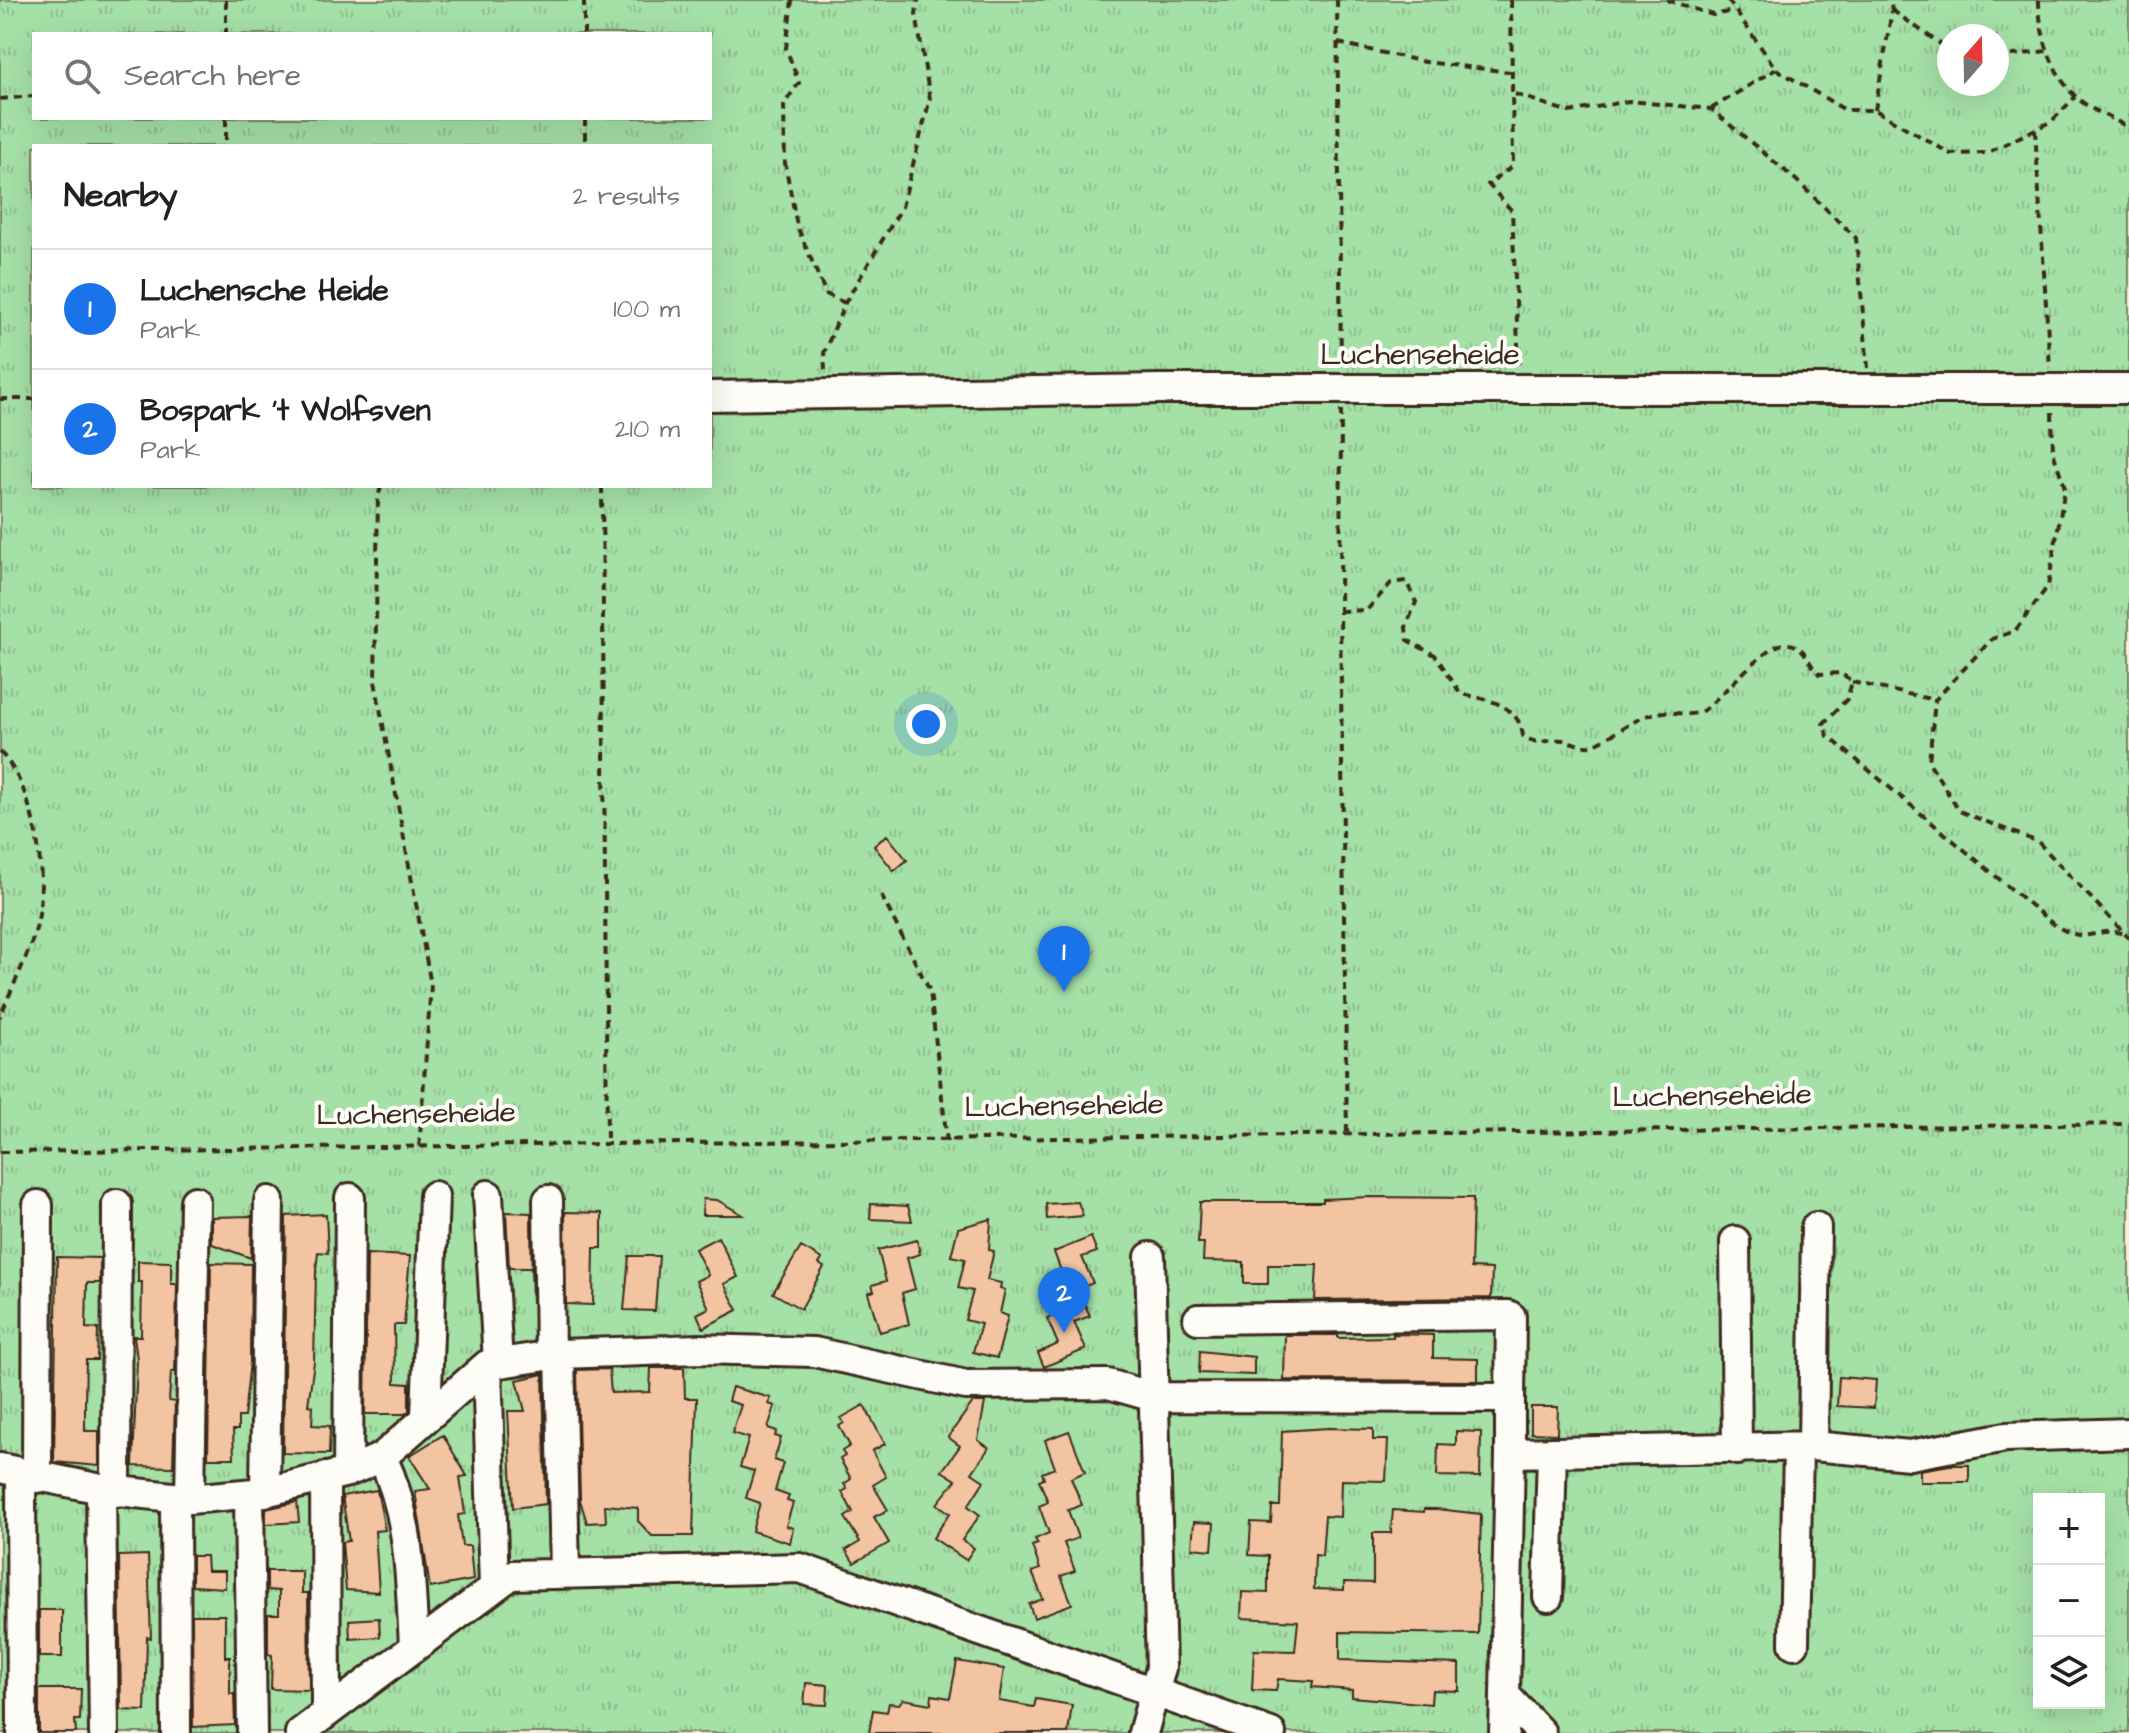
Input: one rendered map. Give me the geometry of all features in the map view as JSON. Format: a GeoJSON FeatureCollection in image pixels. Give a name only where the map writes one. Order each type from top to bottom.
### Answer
{"type":"FeatureCollection","features":[{"type":"Feature","properties":{"kind":"street","name":"Luchenseheide"},"geometry":{"type":"LineString","coordinates":[[712,396],[1341,389],[2129,389]]}},
{"type":"Feature","properties":{"kind":"street"},"geometry":{"type":"LineString","coordinates":[[488,1195],[493,1364],[494,1586]]}},
{"type":"Feature","properties":{"kind":"street"},"geometry":{"type":"LineString","coordinates":[[426,1417],[434,1196]]}},
{"type":"Feature","properties":{"kind":"street"},"geometry":{"type":"LineString","coordinates":[[326,1713],[350,1198]]}},
{"type":"Feature","properties":{"kind":"street"},"geometry":{"type":"LineString","coordinates":[[548,1200],[565,1571]]}},
{"type":"Feature","properties":{"kind":"street"},"geometry":{"type":"LineString","coordinates":[[176,1733],[195,1201]]}},
{"type":"Feature","properties":{"kind":"street"},"geometry":{"type":"LineString","coordinates":[[252,1733],[257,1494],[269,1201]]}},
{"type":"Feature","properties":{"kind":"street"},"geometry":{"type":"LineString","coordinates":[[104,1733],[117,1204]]}},
{"type":"Feature","properties":{"kind":"street"},"geometry":{"type":"LineString","coordinates":[[22,1733],[19,1473],[38,1205]]}},
{"type":"Feature","properties":{"kind":"street"},"geometry":{"type":"LineString","coordinates":[[1794,1644],[1816,1227]]}},
{"type":"Feature","properties":{"kind":"street"},"geometry":{"type":"LineString","coordinates":[[1735,1241],[1737,1450]]}},
{"type":"Feature","properties":{"kind":"street"},"geometry":{"type":"LineString","coordinates":[[1143,1733],[1161,1668],[1150,1257]]}},
{"type":"Feature","properties":{"kind":"street"},"geometry":{"type":"LineString","coordinates":[[1198,1319],[1511,1317],[1504,1733]]}},
{"type":"Feature","properties":{"kind":"street"},"geometry":{"type":"LineString","coordinates":[[19,1473],[108,1490],[183,1498],[257,1494],[336,1475],[382,1457],[426,1417],[493,1364],[555,1355],[699,1349],[814,1352],[966,1385],[1108,1384],[1154,1397],[1510,1398]]}},
{"type":"Feature","properties":{"kind":"street"},"geometry":{"type":"LineString","coordinates":[[1510,1453],[1805,1447],[1910,1455],[2006,1437],[2129,1433]]}},
{"type":"Feature","properties":{"kind":"street"},"geometry":{"type":"LineString","coordinates":[[1548,1597],[1552,1452]]}},
{"type":"Feature","properties":{"kind":"street"},"geometry":{"type":"LineString","coordinates":[[382,1457],[393,1481],[404,1522],[414,1645]]}},
{"type":"Feature","properties":{"kind":"street"},"geometry":{"type":"LineString","coordinates":[[300,1733],[511,1575],[565,1571],[800,1568],[1271,1733]]}},
{"type":"Feature","properties":{"kind":"street"},"geometry":{"type":"LineString","coordinates":[[1505,1695],[1541,1733]]}},
{"type":"Feature","properties":{"kind":"path"},"geometry":{"type":"LineString","coordinates":[[226,0],[226,32]]}},
{"type":"Feature","properties":{"kind":"path"},"geometry":{"type":"LineString","coordinates":[[584,0],[584,32]]}},
{"type":"Feature","properties":{"kind":"path"},"geometry":{"type":"LineString","coordinates":[[792,0],[786,48],[799,83],[784,104],[785,163],[797,226],[826,294],[845,303]]}},
{"type":"Feature","properties":{"kind":"path"},"geometry":{"type":"LineString","coordinates":[[828,396],[824,353],[845,303],[902,207],[930,99],[916,14],[918,0]]}},
{"type":"Feature","properties":{"kind":"path"},"geometry":{"type":"LineString","coordinates":[[1337,0],[1347,1136]]}},
{"type":"Feature","properties":{"kind":"path"},"geometry":{"type":"LineString","coordinates":[[1511,0],[1511,72],[1515,94],[1513,166],[1488,184],[1512,211],[1520,389]]}},
{"type":"Feature","properties":{"kind":"path"},"geometry":{"type":"LineString","coordinates":[[1667,0],[1713,15],[1733,11]]}},
{"type":"Feature","properties":{"kind":"path"},"geometry":{"type":"LineString","coordinates":[[1728,0],[1776,69],[1845,110],[1875,110],[1951,154],[1987,153],[2052,121],[2075,97]]}},
{"type":"Feature","properties":{"kind":"path"},"geometry":{"type":"LineString","coordinates":[[1875,110],[1892,10],[1890,0]]}},
{"type":"Feature","properties":{"kind":"path"},"geometry":{"type":"LineString","coordinates":[[2039,0],[2039,29],[2047,51],[2075,97],[2129,128]]}},
{"type":"Feature","properties":{"kind":"path"},"geometry":{"type":"LineString","coordinates":[[1892,10],[1937,42]]}},
{"type":"Feature","properties":{"kind":"path"},"geometry":{"type":"LineString","coordinates":[[1338,43],[1425,62],[1511,72]]}},
{"type":"Feature","properties":{"kind":"path"},"geometry":{"type":"LineString","coordinates":[[2009,56],[2047,51]]}},
{"type":"Feature","properties":{"kind":"path"},"geometry":{"type":"LineString","coordinates":[[1711,109],[1776,69]]}},
{"type":"Feature","properties":{"kind":"path"},"geometry":{"type":"LineString","coordinates":[[1515,94],[1569,112],[1629,101],[1711,109],[1795,179],[1856,238],[1870,389]]}},
{"type":"Feature","properties":{"kind":"path"},"geometry":{"type":"LineString","coordinates":[[0,99],[32,96]]}},
{"type":"Feature","properties":{"kind":"path"},"geometry":{"type":"LineString","coordinates":[[226,120],[226,144]]}},
{"type":"Feature","properties":{"kind":"path"},"geometry":{"type":"LineString","coordinates":[[585,120],[585,144]]}},
{"type":"Feature","properties":{"kind":"path"},"geometry":{"type":"LineString","coordinates":[[2035,130],[2053,452],[2065,488],[2048,586],[2015,631],[1992,639],[1935,700],[1929,762],[1959,811],[2038,842],[2127,936]]}},
{"type":"Feature","properties":{"kind":"path"},"geometry":{"type":"LineString","coordinates":[[0,399],[32,399]]}},
{"type":"Feature","properties":{"kind":"path"},"geometry":{"type":"LineString","coordinates":[[380,488],[375,681],[431,985],[419,1149]]}},
{"type":"Feature","properties":{"kind":"path"},"geometry":{"type":"LineString","coordinates":[[602,488],[607,1145]]}},
{"type":"Feature","properties":{"kind":"path"},"geometry":{"type":"LineString","coordinates":[[1340,611],[1367,610],[1391,583],[1406,581],[1416,602],[1406,627],[1407,640],[1435,655],[1461,694],[1484,697],[1504,706],[1521,726],[1523,736],[1535,744],[1565,740],[1580,747],[1590,746],[1653,713],[1685,715],[1703,711],[1749,671],[1763,652],[1779,644],[1804,649],[1819,674],[1841,673],[1852,682],[1935,700]]}},
{"type":"Feature","properties":{"kind":"path"},"geometry":{"type":"LineString","coordinates":[[1852,682],[1847,699],[1823,724],[1828,736],[2053,924],[2072,936],[2109,932],[2127,936]]}},
{"type":"Feature","properties":{"kind":"path"},"geometry":{"type":"LineString","coordinates":[[0,752],[22,780],[32,814],[42,900],[35,933],[0,1017]]}},
{"type":"Feature","properties":{"kind":"path"},"geometry":{"type":"LineString","coordinates":[[881,895],[930,991],[947,1142]]}},
{"type":"Feature","properties":{"kind":"path","name":"Luchenseheide"},"geometry":{"type":"LineString","coordinates":[[0,1152],[419,1149],[2129,1124]]}},
{"type":"Feature","properties":{"kind":"green space"},"geometry":{"type":"Polygon","coordinates":[[[0,0],[2129,0],[2129,1733],[0,1733],[0,0]]]}},
{"type":"Feature","properties":{"kind":"building"},"geometry":{"type":"Polygon","coordinates":[[[887,835],[907,860],[894,871],[874,846],[887,835]]]}},
{"type":"Feature","properties":{"kind":"building"},"geometry":{"type":"Polygon","coordinates":[[[1473,1198],[1471,1268],[1492,1269],[1491,1298],[1315,1300],[1317,1265],[1268,1265],[1268,1284],[1244,1284],[1244,1262],[1203,1261],[1204,1243],[1198,1243],[1200,1202],[1323,1202],[1323,1199],[1473,1198]]]}},
{"type":"Feature","properties":{"kind":"building"},"geometry":{"type":"Polygon","coordinates":[[[703,1199],[717,1200],[743,1215],[702,1215],[703,1199]]]}},
{"type":"Feature","properties":{"kind":"building"},"geometry":{"type":"Polygon","coordinates":[[[1078,1202],[1083,1216],[1047,1219],[1046,1204],[1078,1202]]]}},
{"type":"Feature","properties":{"kind":"building"},"geometry":{"type":"Polygon","coordinates":[[[871,1204],[908,1206],[912,1221],[870,1219],[871,1204]]]}},
{"type":"Feature","properties":{"kind":"building"},"geometry":{"type":"Polygon","coordinates":[[[506,1212],[531,1213],[532,1303],[531,1268],[509,1268],[506,1212]]]}},
{"type":"Feature","properties":{"kind":"building"},"geometry":{"type":"Polygon","coordinates":[[[565,1212],[602,1213],[602,1248],[594,1248],[593,1305],[566,1304],[565,1212]]]}},
{"type":"Feature","properties":{"kind":"building"},"geometry":{"type":"Polygon","coordinates":[[[326,1214],[328,1253],[318,1252],[314,1362],[308,1405],[313,1406],[312,1425],[330,1426],[329,1454],[283,1453],[286,1216],[326,1214]]]}},
{"type":"Feature","properties":{"kind":"building"},"geometry":{"type":"Polygon","coordinates":[[[252,1216],[251,1258],[212,1244],[212,1217],[252,1216]]]}},
{"type":"Feature","properties":{"kind":"building"},"geometry":{"type":"Polygon","coordinates":[[[991,1219],[989,1250],[994,1251],[987,1280],[1001,1283],[1000,1289],[1005,1290],[1000,1313],[1008,1316],[997,1358],[973,1352],[981,1324],[965,1320],[973,1291],[958,1288],[965,1259],[951,1256],[958,1228],[991,1219]]]}},
{"type":"Feature","properties":{"kind":"building"},"geometry":{"type":"Polygon","coordinates":[[[718,1237],[738,1277],[724,1284],[738,1310],[703,1328],[697,1314],[709,1308],[696,1281],[708,1275],[695,1249],[718,1237]]]}},
{"type":"Feature","properties":{"kind":"building"},"geometry":{"type":"Polygon","coordinates":[[[1091,1237],[1097,1252],[1082,1257],[1093,1283],[1078,1289],[1090,1316],[1074,1322],[1086,1349],[1044,1367],[1038,1353],[1058,1344],[1047,1318],[1056,1314],[1047,1293],[1053,1291],[1050,1285],[1064,1279],[1054,1252],[1091,1237]]]}},
{"type":"Feature","properties":{"kind":"building"},"geometry":{"type":"Polygon","coordinates":[[[917,1240],[920,1254],[907,1258],[915,1289],[902,1293],[909,1324],[880,1332],[868,1293],[874,1291],[872,1285],[886,1281],[878,1250],[917,1240]]]}},
{"type":"Feature","properties":{"kind":"building"},"geometry":{"type":"Polygon","coordinates":[[[801,1247],[822,1259],[819,1264],[824,1267],[801,1309],[773,1293],[801,1247]]]}},
{"type":"Feature","properties":{"kind":"building"},"geometry":{"type":"Polygon","coordinates":[[[367,1254],[410,1256],[404,1325],[394,1325],[395,1383],[409,1384],[409,1411],[405,1414],[365,1414],[367,1254]]]}},
{"type":"Feature","properties":{"kind":"building"},"geometry":{"type":"Polygon","coordinates":[[[629,1256],[659,1256],[655,1311],[624,1310],[629,1256]]]}},
{"type":"Feature","properties":{"kind":"building"},"geometry":{"type":"Polygon","coordinates":[[[57,1257],[100,1258],[100,1283],[87,1283],[86,1328],[98,1329],[97,1360],[86,1360],[85,1404],[85,1431],[99,1431],[99,1466],[54,1462],[57,1257]]]}},
{"type":"Feature","properties":{"kind":"building"},"geometry":{"type":"Polygon","coordinates":[[[138,1261],[171,1262],[171,1284],[177,1284],[175,1372],[171,1372],[169,1401],[175,1402],[173,1467],[133,1466],[137,1359],[134,1336],[141,1336],[142,1282],[138,1282],[138,1261]]]}},
{"type":"Feature","properties":{"kind":"building"},"geometry":{"type":"Polygon","coordinates":[[[211,1263],[251,1264],[250,1361],[244,1417],[238,1417],[238,1430],[233,1430],[234,1458],[208,1458],[211,1263]]]}},
{"type":"Feature","properties":{"kind":"building"},"geometry":{"type":"Polygon","coordinates":[[[1393,1334],[1433,1335],[1433,1358],[1478,1359],[1478,1381],[1284,1380],[1285,1335],[1338,1335],[1338,1338],[1393,1337],[1393,1334]]]}},
{"type":"Feature","properties":{"kind":"building"},"geometry":{"type":"Polygon","coordinates":[[[1200,1351],[1254,1357],[1254,1375],[1199,1373],[1200,1351]]]}},
{"type":"Feature","properties":{"kind":"building"},"geometry":{"type":"Polygon","coordinates":[[[651,1368],[684,1368],[685,1398],[697,1398],[693,1536],[652,1536],[638,1521],[638,1508],[605,1505],[606,1522],[587,1523],[580,1500],[577,1370],[609,1369],[611,1393],[650,1392],[651,1368]]]}},
{"type":"Feature","properties":{"kind":"building"},"geometry":{"type":"Polygon","coordinates":[[[543,1374],[546,1504],[513,1508],[508,1411],[525,1411],[517,1380],[543,1374]]]}},
{"type":"Feature","properties":{"kind":"building"},"geometry":{"type":"Polygon","coordinates":[[[1839,1377],[1876,1380],[1874,1408],[1837,1406],[1839,1377]]]}},
{"type":"Feature","properties":{"kind":"building"},"geometry":{"type":"Polygon","coordinates":[[[732,1387],[771,1398],[769,1404],[775,1406],[768,1428],[777,1431],[775,1436],[781,1438],[774,1460],[783,1463],[775,1491],[789,1496],[787,1501],[793,1503],[786,1526],[793,1528],[790,1543],[752,1531],[760,1503],[746,1498],[754,1471],[740,1467],[749,1438],[732,1433],[741,1405],[728,1401],[732,1387]]]}},
{"type":"Feature","properties":{"kind":"building"},"geometry":{"type":"Polygon","coordinates":[[[973,1402],[985,1402],[978,1440],[989,1448],[972,1473],[984,1481],[968,1506],[980,1515],[962,1540],[974,1548],[966,1560],[933,1538],[950,1513],[937,1504],[956,1480],[942,1471],[960,1446],[948,1437],[973,1402]]]}},
{"type":"Feature","properties":{"kind":"building"},"geometry":{"type":"Polygon","coordinates":[[[864,1405],[885,1444],[872,1451],[886,1477],[873,1485],[888,1510],[874,1517],[889,1543],[854,1563],[846,1550],[860,1542],[845,1517],[853,1512],[842,1492],[847,1489],[844,1484],[851,1479],[840,1459],[845,1456],[842,1451],[850,1446],[839,1426],[844,1423],[841,1418],[864,1405]]]}},
{"type":"Feature","properties":{"kind":"building"},"geometry":{"type":"Polygon","coordinates":[[[1531,1407],[1558,1407],[1557,1434],[1531,1433],[1531,1407]]]}},
{"type":"Feature","properties":{"kind":"building"},"geometry":{"type":"Polygon","coordinates":[[[1373,1429],[1373,1440],[1388,1440],[1386,1481],[1341,1480],[1340,1517],[1325,1516],[1322,1556],[1315,1555],[1314,1589],[1344,1590],[1344,1582],[1373,1583],[1373,1533],[1391,1533],[1393,1510],[1424,1512],[1424,1509],[1436,1509],[1481,1514],[1478,1634],[1340,1632],[1340,1660],[1459,1664],[1459,1691],[1432,1690],[1431,1704],[1352,1697],[1352,1690],[1312,1687],[1313,1681],[1278,1679],[1276,1691],[1252,1690],[1254,1650],[1295,1651],[1298,1621],[1241,1618],[1242,1592],[1268,1593],[1268,1556],[1249,1555],[1251,1522],[1271,1523],[1272,1506],[1280,1506],[1282,1431],[1373,1429]]]}},
{"type":"Feature","properties":{"kind":"building"},"geometry":{"type":"Polygon","coordinates":[[[1069,1431],[1085,1472],[1071,1478],[1082,1505],[1068,1510],[1078,1538],[1064,1543],[1075,1571],[1061,1576],[1072,1604],[1034,1618],[1029,1604],[1043,1599],[1032,1572],[1040,1569],[1032,1546],[1038,1544],[1035,1539],[1049,1533],[1039,1506],[1048,1502],[1039,1480],[1044,1478],[1042,1473],[1055,1468],[1045,1440],[1069,1431]]]}},
{"type":"Feature","properties":{"kind":"building"},"geometry":{"type":"Polygon","coordinates":[[[1456,1431],[1481,1432],[1480,1477],[1437,1476],[1438,1444],[1456,1445],[1456,1431]]]}},
{"type":"Feature","properties":{"kind":"building"},"geometry":{"type":"Polygon","coordinates":[[[443,1435],[467,1476],[460,1477],[465,1514],[458,1515],[462,1546],[470,1546],[473,1580],[430,1588],[415,1491],[430,1489],[409,1456],[443,1435]]]}},
{"type":"Feature","properties":{"kind":"building"},"geometry":{"type":"Polygon","coordinates":[[[1969,1465],[1969,1482],[1920,1482],[1920,1470],[1969,1465]]]}},
{"type":"Feature","properties":{"kind":"building"},"geometry":{"type":"Polygon","coordinates":[[[377,1490],[385,1530],[375,1531],[379,1592],[346,1590],[342,1542],[349,1541],[342,1496],[377,1490]]]}},
{"type":"Feature","properties":{"kind":"building"},"geometry":{"type":"Polygon","coordinates":[[[297,1502],[299,1522],[266,1524],[266,1509],[297,1502]]]}},
{"type":"Feature","properties":{"kind":"building"},"geometry":{"type":"Polygon","coordinates":[[[1194,1522],[1214,1523],[1212,1550],[1192,1548],[1194,1522]]]}},
{"type":"Feature","properties":{"kind":"building"},"geometry":{"type":"Polygon","coordinates":[[[148,1555],[151,1638],[147,1637],[145,1711],[121,1710],[119,1556],[148,1555]]]}},
{"type":"Feature","properties":{"kind":"building"},"geometry":{"type":"Polygon","coordinates":[[[192,1556],[206,1556],[207,1571],[225,1571],[225,1588],[192,1586],[192,1556]]]}},
{"type":"Feature","properties":{"kind":"building"},"geometry":{"type":"Polygon","coordinates":[[[267,1571],[302,1571],[302,1593],[308,1593],[309,1690],[271,1689],[268,1614],[279,1614],[279,1591],[267,1590],[267,1571]]]}},
{"type":"Feature","properties":{"kind":"building"},"geometry":{"type":"Polygon","coordinates":[[[39,1610],[62,1610],[62,1657],[39,1657],[39,1610]]]}},
{"type":"Feature","properties":{"kind":"building"},"geometry":{"type":"Polygon","coordinates":[[[192,1615],[225,1615],[225,1657],[230,1657],[230,1694],[234,1694],[235,1725],[193,1727],[192,1615]]]}},
{"type":"Feature","properties":{"kind":"building"},"geometry":{"type":"Polygon","coordinates":[[[379,1618],[380,1637],[350,1639],[349,1620],[379,1618]]]}},
{"type":"Feature","properties":{"kind":"building"},"geometry":{"type":"Polygon","coordinates":[[[957,1661],[1004,1669],[999,1701],[1034,1707],[1036,1699],[1072,1705],[1068,1733],[869,1733],[873,1710],[887,1712],[889,1703],[899,1704],[903,1699],[931,1704],[932,1695],[950,1698],[957,1661]]]}},
{"type":"Feature","properties":{"kind":"building"},"geometry":{"type":"Polygon","coordinates":[[[806,1683],[828,1685],[827,1705],[804,1704],[806,1683]]]}},
{"type":"Feature","properties":{"kind":"building"},"geometry":{"type":"Polygon","coordinates":[[[39,1689],[81,1689],[80,1720],[75,1720],[76,1733],[39,1733],[39,1689]]]}},
{"type":"Feature","properties":{"kind":"place","name":"Luchensche Heide"},"geometry":{"type":"Point","coordinates":[1064,992]}},
{"type":"Feature","properties":{"kind":"place","name":"Bospark 't Wolfsven"},"geometry":{"type":"Point","coordinates":[1064,1333]}}]}
